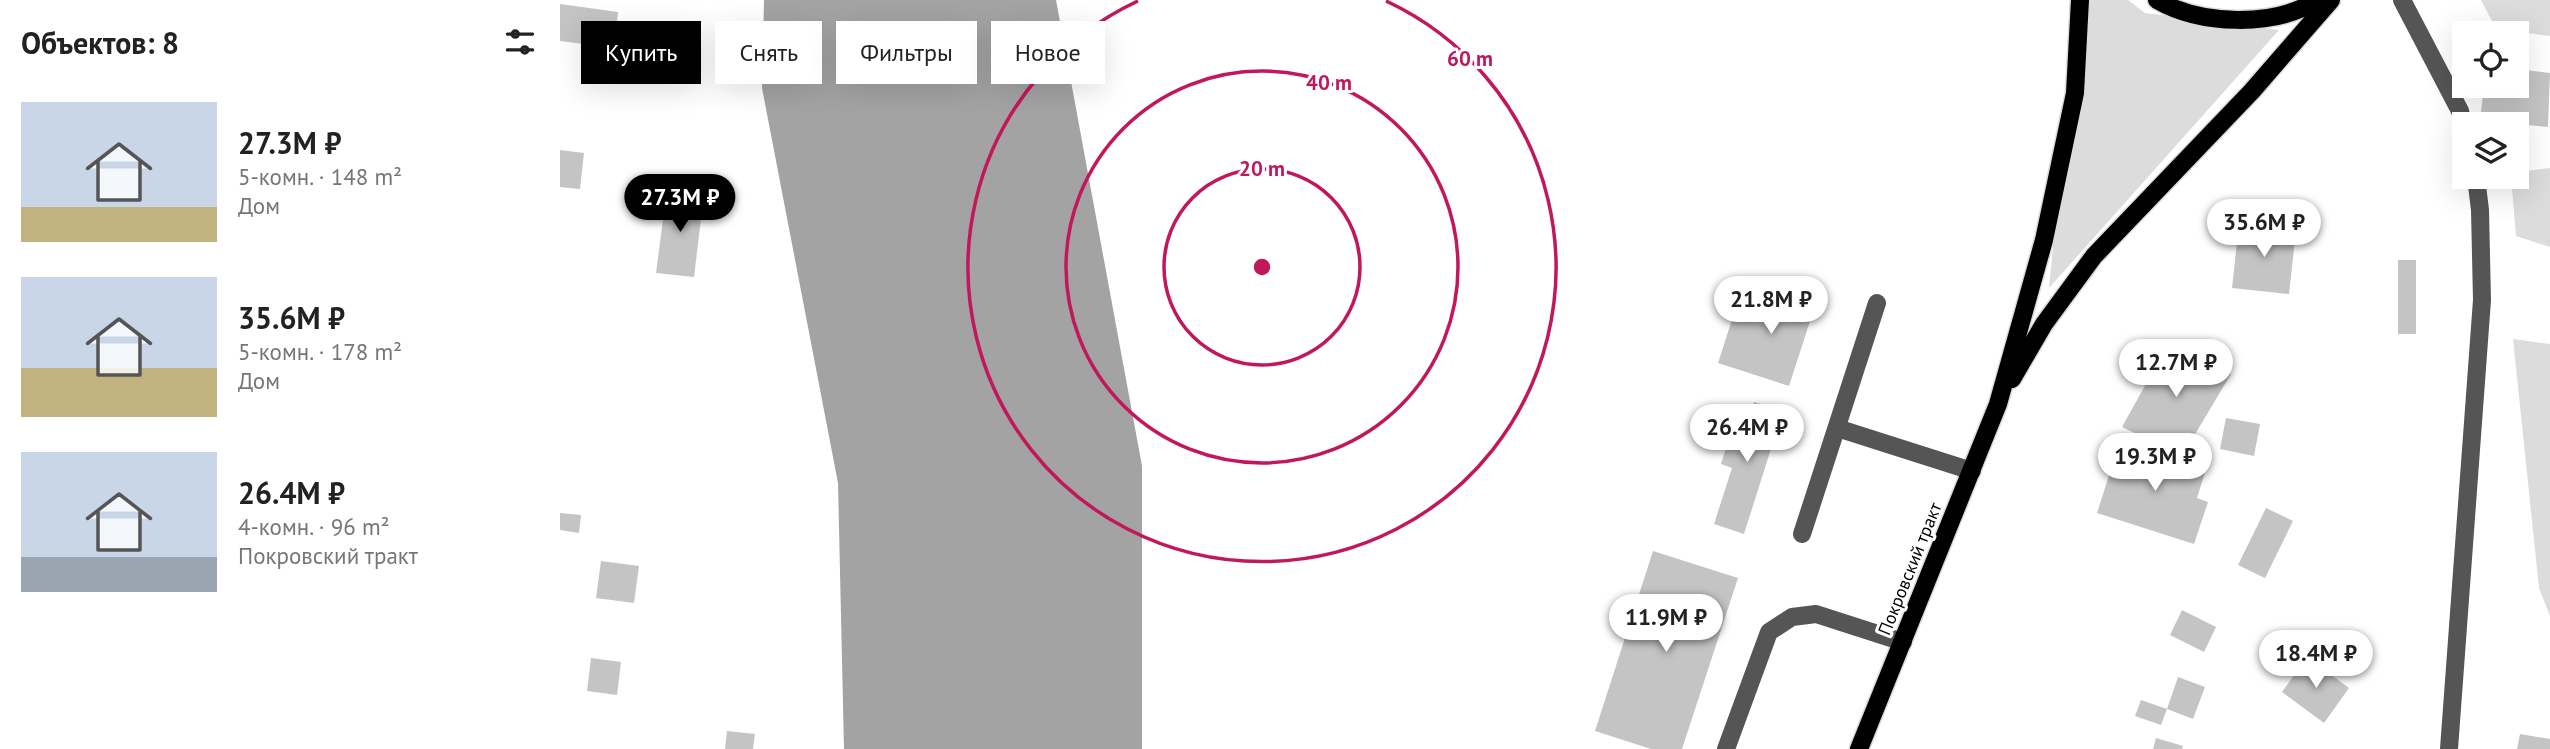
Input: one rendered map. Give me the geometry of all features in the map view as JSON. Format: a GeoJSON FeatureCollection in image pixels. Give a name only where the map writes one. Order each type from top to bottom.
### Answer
{"type":"FeatureCollection","features":[{"type":"Feature","properties":{"kind":"main road"},"geometry":{"type":"LineString","coordinates":[[1998,404],[2044,240],[2075,93],[2080,0]]}},
{"type":"Feature","properties":{"kind":"main road"},"geometry":{"type":"LineString","coordinates":[[2157,0],[2172,9],[2218,20],[2265,19],[2317,0]]}},
{"type":"Feature","properties":{"kind":"main road"},"geometry":{"type":"LineString","coordinates":[[1998,404],[2044,324],[2094,256],[2252,91],[2331,0]]}},
{"type":"Feature","properties":{"kind":"main road","name":"Покровский тракт"},"geometry":{"type":"LineString","coordinates":[[1859,749],[1998,404]]}},
{"type":"Feature","properties":{"kind":"street"},"geometry":{"type":"LineString","coordinates":[[2402,0],[2460,112]]}},
{"type":"Feature","properties":{"kind":"street"},"geometry":{"type":"LineString","coordinates":[[2449,749],[2482,300],[2477,189]]}},
{"type":"Feature","properties":{"kind":"street"},"geometry":{"type":"LineString","coordinates":[[1802,534],[1877,303]]}},
{"type":"Feature","properties":{"kind":"street"},"geometry":{"type":"LineString","coordinates":[[1837,428],[1972,471]]}},
{"type":"Feature","properties":{"kind":"street"},"geometry":{"type":"LineString","coordinates":[[1726,749],[1769,632],[1792,617],[1816,614],[1903,642]]}},
{"type":"Feature","properties":{"kind":"shaded area"},"geometry":{"type":"Polygon","coordinates":[[[764,0],[1056,0],[1060,21],[991,21],[991,84],[1072,84],[1142,466],[1142,749],[844,749],[838,483],[762,88],[762,84],[822,84],[822,21],[764,21],[764,0]]]}},
{"type":"Feature","properties":{"kind":"shaded area"},"geometry":{"type":"Polygon","coordinates":[[[2077,0],[2128,0],[2145,13],[2279,30],[2049,288],[2077,0]]]}},
{"type":"Feature","properties":{"kind":"shaded area"},"geometry":{"type":"Polygon","coordinates":[[[2481,0],[2550,0],[2550,36],[2529,33],[2529,21],[2492,21],[2481,0]]]}},
{"type":"Feature","properties":{"kind":"shaded area"},"geometry":{"type":"Polygon","coordinates":[[[2550,168],[2550,247],[2516,236],[2512,189],[2529,189],[2529,171],[2550,168]]]}},
{"type":"Feature","properties":{"kind":"shaded area"},"geometry":{"type":"Polygon","coordinates":[[[2513,339],[2550,344],[2550,616],[2539,588],[2513,339]]]}},
{"type":"Feature","properties":{"kind":"building"},"geometry":{"type":"Polygon","coordinates":[[[560,4],[618,12],[617,21],[581,21],[581,44],[560,41],[560,4]]]}},
{"type":"Feature","properties":{"kind":"building"},"geometry":{"type":"Polygon","coordinates":[[[2529,71],[2550,73],[2548,127],[2529,125],[2529,112],[2481,112],[2483,98],[2529,98],[2529,71]]]}},
{"type":"Feature","properties":{"kind":"building"},"geometry":{"type":"Polygon","coordinates":[[[560,150],[584,153],[580,189],[560,187],[560,150]]]}},
{"type":"Feature","properties":{"kind":"building"},"geometry":{"type":"Polygon","coordinates":[[[667,190],[704,194],[694,277],[656,273],[667,190]]]}},
{"type":"Feature","properties":{"kind":"building"},"geometry":{"type":"Polygon","coordinates":[[[2239,224],[2296,230],[2289,294],[2232,288],[2239,224]]]}},
{"type":"Feature","properties":{"kind":"building"},"geometry":{"type":"Polygon","coordinates":[[[2398,260],[2416,260],[2416,334],[2398,334],[2398,260]]]}},
{"type":"Feature","properties":{"kind":"building"},"geometry":{"type":"Polygon","coordinates":[[[1797,276],[1822,284],[1789,386],[1718,363],[1737,304],[1782,319],[1797,276]]]}},
{"type":"Feature","properties":{"kind":"building"},"geometry":{"type":"Polygon","coordinates":[[[2171,339],[2231,374],[2182,456],[2122,427],[2171,339]]]}},
{"type":"Feature","properties":{"kind":"building"},"geometry":{"type":"Polygon","coordinates":[[[1754,402],[1783,411],[1744,534],[1714,524],[1732,468],[1721,464],[1737,412],[1749,415],[1754,402]]]}},
{"type":"Feature","properties":{"kind":"building"},"geometry":{"type":"Polygon","coordinates":[[[2226,418],[2260,424],[2254,456],[2220,449],[2226,418]]]}},
{"type":"Feature","properties":{"kind":"building"},"geometry":{"type":"Polygon","coordinates":[[[2120,441],[2206,469],[2197,498],[2208,502],[2194,544],[2097,513],[2120,441]]]}},
{"type":"Feature","properties":{"kind":"building"},"geometry":{"type":"Polygon","coordinates":[[[2266,508],[2293,521],[2265,578],[2238,565],[2266,508]]]}},
{"type":"Feature","properties":{"kind":"building"},"geometry":{"type":"Polygon","coordinates":[[[560,513],[581,515],[579,533],[560,530],[560,513]]]}},
{"type":"Feature","properties":{"kind":"building"},"geometry":{"type":"Polygon","coordinates":[[[1653,551],[1738,578],[1682,749],[1651,749],[1595,731],[1653,551]]]}},
{"type":"Feature","properties":{"kind":"building"},"geometry":{"type":"Polygon","coordinates":[[[601,561],[639,566],[634,603],[596,598],[601,561]]]}},
{"type":"Feature","properties":{"kind":"building"},"geometry":{"type":"Polygon","coordinates":[[[2182,610],[2216,627],[2204,652],[2170,635],[2182,610]]]}},
{"type":"Feature","properties":{"kind":"building"},"geometry":{"type":"Polygon","coordinates":[[[2307,657],[2349,688],[2324,723],[2282,692],[2307,657]]]}},
{"type":"Feature","properties":{"kind":"building"},"geometry":{"type":"Polygon","coordinates":[[[591,658],[621,662],[617,695],[587,691],[591,658]]]}},
{"type":"Feature","properties":{"kind":"building"},"geometry":{"type":"Polygon","coordinates":[[[2178,677],[2205,687],[2193,719],[2167,709],[2178,677]]]}},
{"type":"Feature","properties":{"kind":"building"},"geometry":{"type":"Polygon","coordinates":[[[2141,700],[2167,709],[2161,725],[2135,716],[2141,700]]]}},
{"type":"Feature","properties":{"kind":"building"},"geometry":{"type":"Polygon","coordinates":[[[727,731],[755,734],[753,749],[725,749],[727,731]]]}},
{"type":"Feature","properties":{"kind":"building"},"geometry":{"type":"Polygon","coordinates":[[[2520,734],[2550,739],[2550,749],[2517,749],[2520,734]]]}},
{"type":"Feature","properties":{"kind":"building"},"geometry":{"type":"Polygon","coordinates":[[[2156,738],[2183,746],[2182,749],[2153,749],[2156,738]]]}}]}
